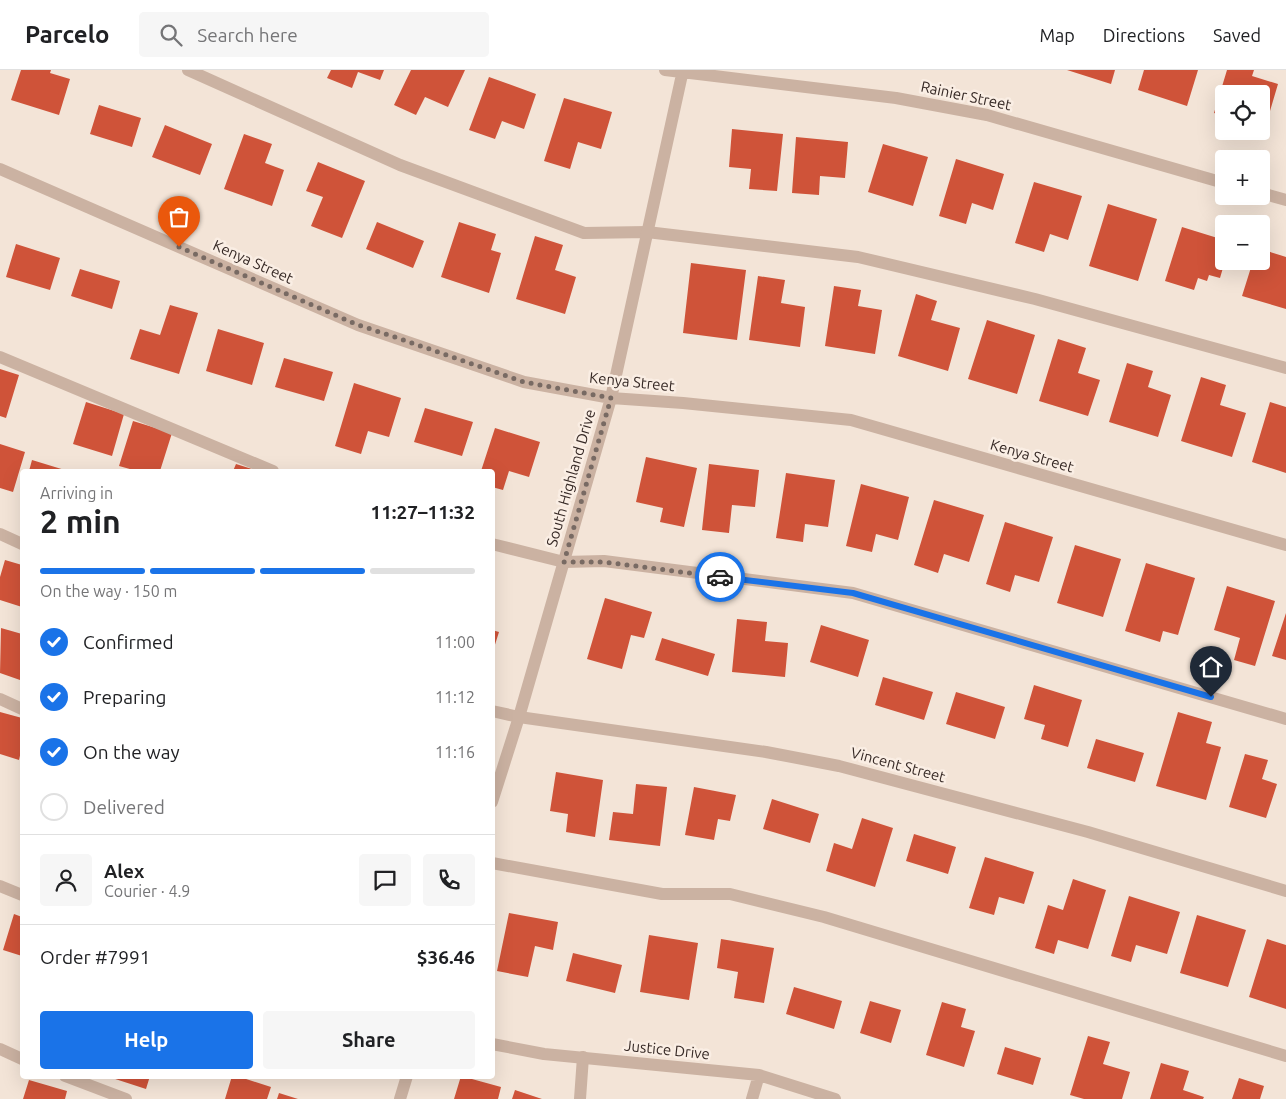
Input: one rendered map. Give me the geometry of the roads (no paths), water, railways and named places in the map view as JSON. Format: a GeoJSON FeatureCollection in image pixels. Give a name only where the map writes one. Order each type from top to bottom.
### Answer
{"type":"FeatureCollection","features":[{"type":"Feature","properties":{"kind":"street"},"geometry":{"type":"LineString","coordinates":[[188,70],[400,165],[584,233],[647,232],[858,257],[1035,299],[1286,368]]}},
{"type":"Feature","properties":{"kind":"street","name":"Rainier Street"},"geometry":{"type":"LineString","coordinates":[[665,70],[896,98],[987,115],[1215,179]]}},
{"type":"Feature","properties":{"kind":"street","name":"South Highland Drive"},"geometry":{"type":"LineString","coordinates":[[495,793],[519,717],[611,398],[683,71]]}},
{"type":"Feature","properties":{"kind":"street","name":"Kenya Street"},"geometry":{"type":"LineString","coordinates":[[0,169],[358,325],[524,382],[611,398],[683,403],[851,420],[1286,545]]}},
{"type":"Feature","properties":{"kind":"street"},"geometry":{"type":"LineString","coordinates":[[1270,196],[1286,200]]}},
{"type":"Feature","properties":{"kind":"street"},"geometry":{"type":"LineString","coordinates":[[0,357],[268,469]]}},
{"type":"Feature","properties":{"kind":"street"},"geometry":{"type":"LineString","coordinates":[[0,534],[20,543]]}},
{"type":"Feature","properties":{"kind":"street"},"geometry":{"type":"LineString","coordinates":[[495,545],[564,562],[604,562],[853,593],[1286,719]]}},
{"type":"Feature","properties":{"kind":"street"},"geometry":{"type":"LineString","coordinates":[[0,699],[20,708]]}},
{"type":"Feature","properties":{"kind":"street","name":"Vincent Street"},"geometry":{"type":"LineString","coordinates":[[495,712],[519,717],[766,752],[839,766],[1088,832],[1286,891]]}},
{"type":"Feature","properties":{"kind":"street"},"geometry":{"type":"LineString","coordinates":[[495,864],[662,894],[730,894],[824,917],[1286,1056]]}},
{"type":"Feature","properties":{"kind":"street"},"geometry":{"type":"LineString","coordinates":[[0,886],[20,894]]}},
{"type":"Feature","properties":{"kind":"street","name":"Justice Drive"},"geometry":{"type":"LineString","coordinates":[[495,1045],[544,1054],[759,1075],[835,1099]]}},
{"type":"Feature","properties":{"kind":"street"},"geometry":{"type":"LineString","coordinates":[[0,1049],[20,1057]]}},
{"type":"Feature","properties":{"kind":"street"},"geometry":{"type":"LineString","coordinates":[[580,1099],[583,1058]]}},
{"type":"Feature","properties":{"kind":"street"},"geometry":{"type":"LineString","coordinates":[[752,1099],[759,1075]]}},
{"type":"Feature","properties":{"kind":"street"},"geometry":{"type":"LineString","coordinates":[[73,1079],[126,1099]]}},
{"type":"Feature","properties":{"kind":"street"},"geometry":{"type":"LineString","coordinates":[[400,1099],[406,1079]]}}]}
